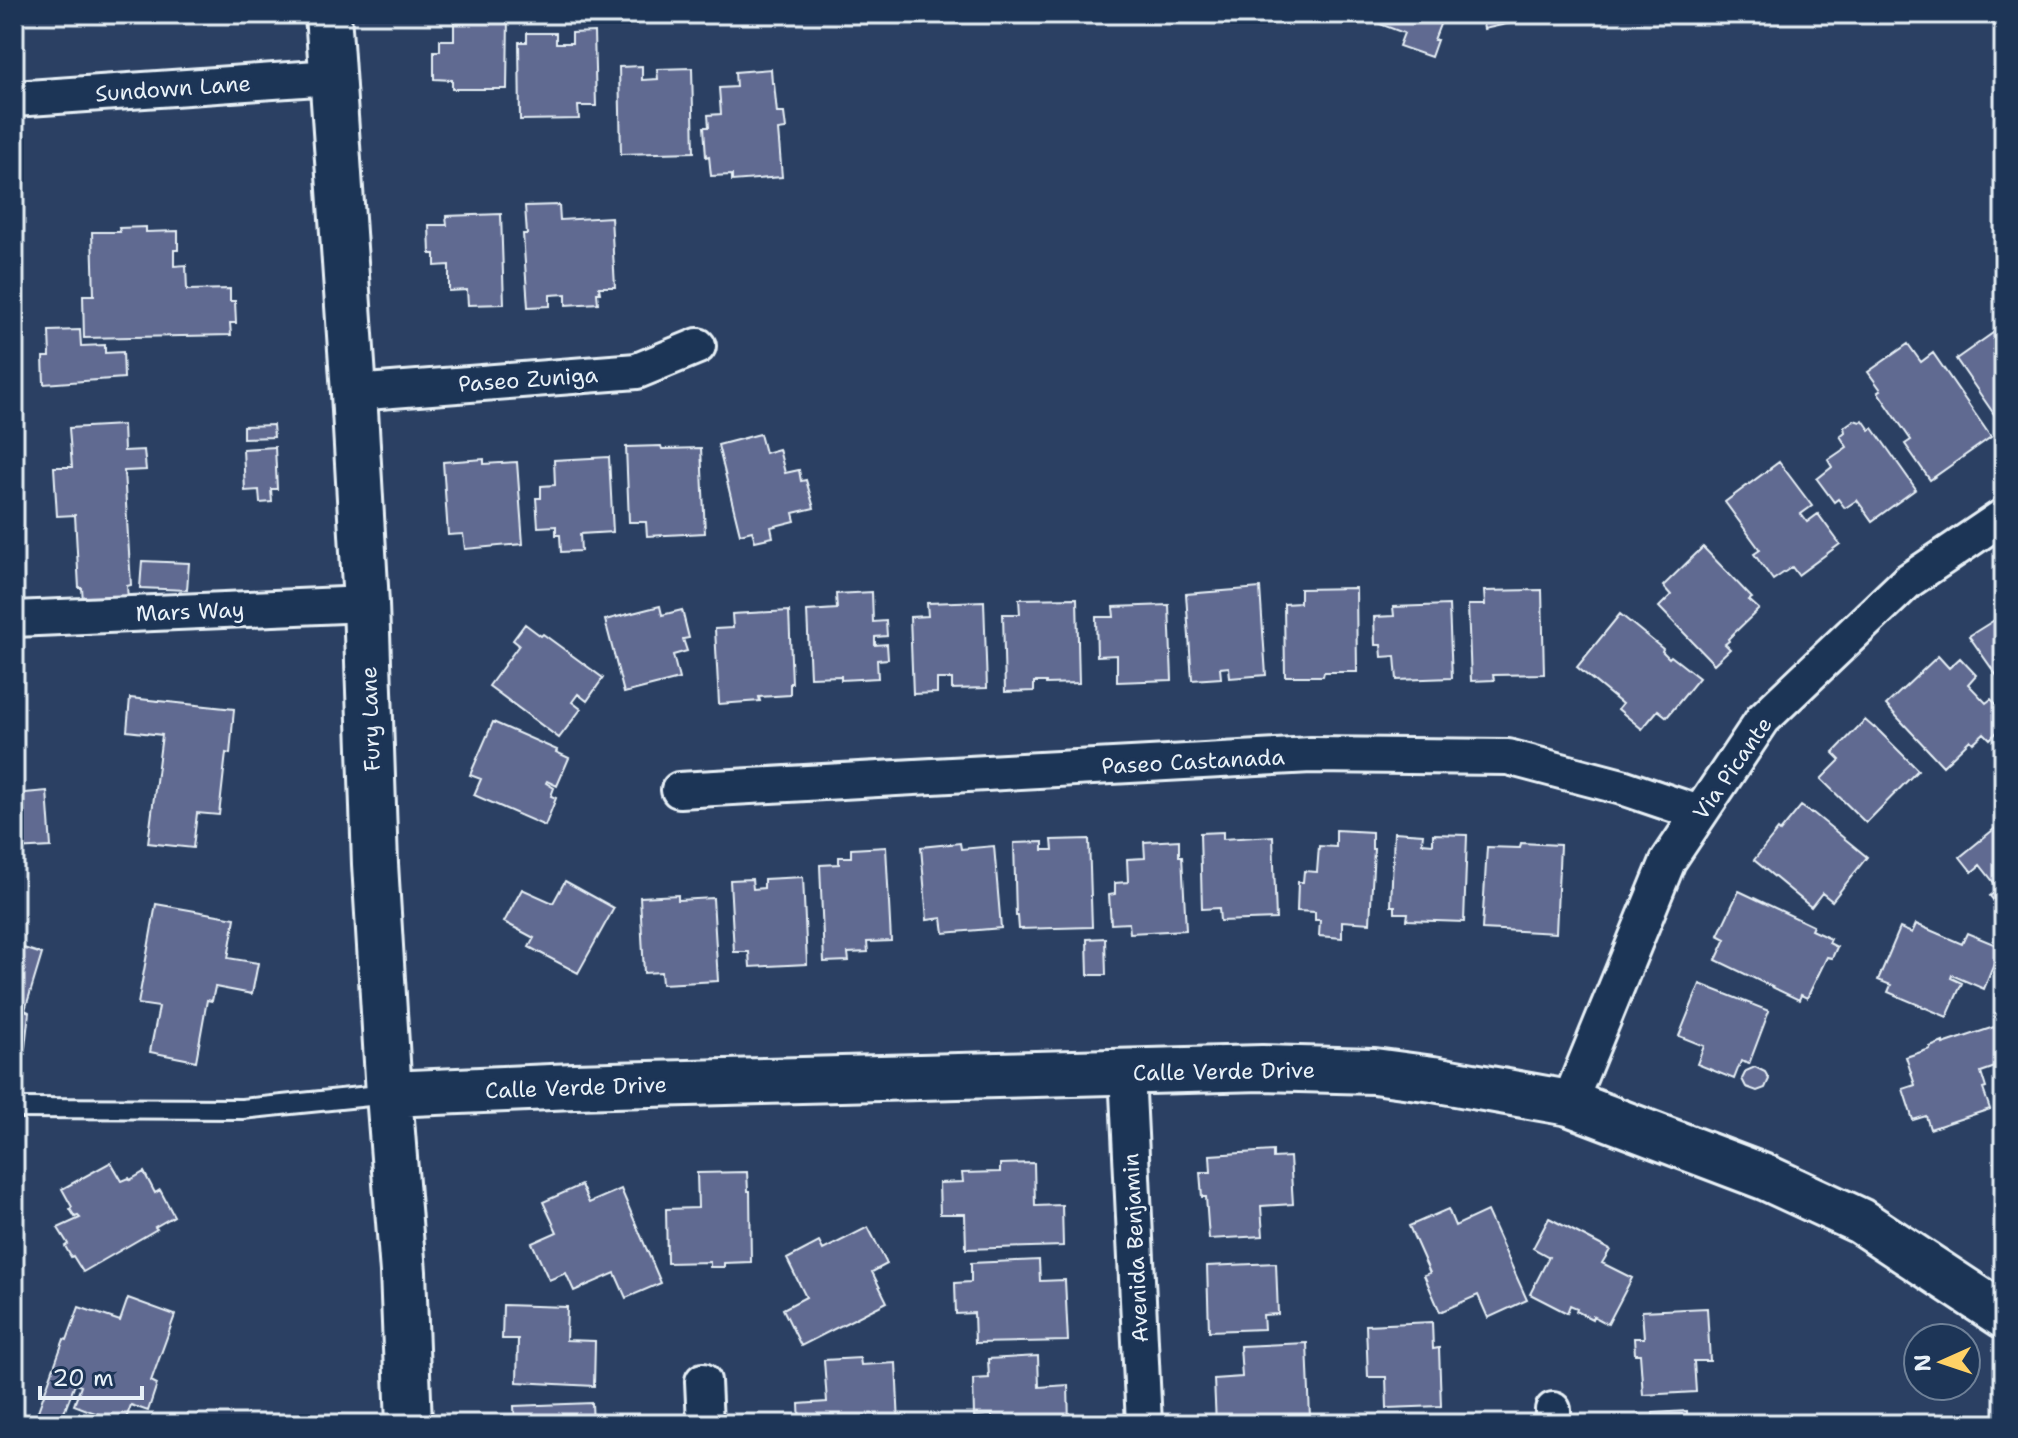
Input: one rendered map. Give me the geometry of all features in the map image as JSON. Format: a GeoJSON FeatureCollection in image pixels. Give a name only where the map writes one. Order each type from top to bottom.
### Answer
{"type":"FeatureCollection","features":[{"type":"Feature","properties":{"kind":"main road","name":"Fury Lane"},"geometry":{"type":"LineString","coordinates":[[328,14],[354,393],[366,604],[375,864],[403,1272],[409,1424]]}},
{"type":"Feature","properties":{"kind":"main road","name":"Calle Verde Drive"},"geometry":{"type":"LineString","coordinates":[[389,1094],[574,1086],[1262,1068],[1374,1071],[1433,1079],[1569,1103],[1767,1178],[1860,1221],[2004,1316]]}},
{"type":"Feature","properties":{"kind":"street","name":"Sundown Lane"},"geometry":{"type":"LineString","coordinates":[[14,99],[332,77]]}},
{"type":"Feature","properties":{"kind":"street","name":"Paseo Zuniga"},"geometry":{"type":"LineString","coordinates":[[354,393],[637,371],[698,346]]}},
{"type":"Feature","properties":{"kind":"street","name":"Via Picante"},"geometry":{"type":"LineString","coordinates":[[1569,1103],[1668,861],[1763,719],[1908,581],[2004,516]]}},
{"type":"Feature","properties":{"kind":"street","name":"Mars Way"},"geometry":{"type":"LineString","coordinates":[[14,619],[366,604]]}},
{"type":"Feature","properties":{"kind":"street","name":"Paseo Castanada"},"geometry":{"type":"LineString","coordinates":[[679,790],[1311,755],[1508,757],[1622,787],[1699,813]]}},
{"type":"Feature","properties":{"kind":"street","name":"Avenida Benjamin"},"geometry":{"type":"LineString","coordinates":[[1127,1072],[1144,1424]]}},
{"type":"Feature","properties":{"kind":"street"},"geometry":{"type":"LineString","coordinates":[[703,1381],[705,1424]]}},
{"type":"Feature","properties":{"kind":"lane"},"geometry":{"type":"LineString","coordinates":[[14,1108],[242,1109],[389,1094]]}},
{"type":"Feature","properties":{"kind":"building"},"geometry":{"type":"Polygon","coordinates":[[[454,14],[508,15],[507,89],[452,89],[452,80],[434,79],[434,51],[440,51],[440,40],[454,40],[454,14]]]}},
{"type":"Feature","properties":{"kind":"building"},"geometry":{"type":"Polygon","coordinates":[[[1374,14],[1444,14],[1431,57],[1399,46],[1404,33],[1372,21],[1374,14]]]}},
{"type":"Feature","properties":{"kind":"building"},"geometry":{"type":"Polygon","coordinates":[[[1481,14],[1532,14],[1533,18],[1484,29],[1481,14]]]}},
{"type":"Feature","properties":{"kind":"building"},"geometry":{"type":"Polygon","coordinates":[[[594,32],[596,106],[578,106],[579,119],[520,120],[519,42],[527,42],[527,33],[556,33],[556,43],[572,43],[572,33],[594,32]]]}},
{"type":"Feature","properties":{"kind":"building"},"geometry":{"type":"Polygon","coordinates":[[[642,66],[642,80],[658,79],[657,69],[692,68],[694,152],[621,154],[619,67],[642,66]]]}},
{"type":"Feature","properties":{"kind":"building"},"geometry":{"type":"Polygon","coordinates":[[[771,69],[777,113],[784,113],[786,129],[778,130],[782,177],[732,181],[732,175],[711,176],[704,127],[709,127],[708,115],[721,114],[719,88],[736,87],[735,72],[771,69]]]}},
{"type":"Feature","properties":{"kind":"building"},"geometry":{"type":"Polygon","coordinates":[[[559,205],[560,220],[611,217],[615,287],[599,287],[598,303],[566,305],[566,294],[550,295],[550,306],[528,307],[523,234],[527,234],[525,206],[559,205]]]}},
{"type":"Feature","properties":{"kind":"building"},"geometry":{"type":"Polygon","coordinates":[[[501,214],[504,304],[468,305],[467,290],[449,291],[449,265],[435,266],[435,254],[430,254],[429,225],[447,225],[446,216],[501,214]]]}},
{"type":"Feature","properties":{"kind":"building"},"geometry":{"type":"Polygon","coordinates":[[[146,227],[146,232],[178,231],[174,266],[186,265],[187,290],[230,289],[230,301],[235,301],[236,323],[230,323],[231,335],[84,338],[83,295],[94,295],[92,232],[120,232],[119,228],[146,227]]]}},
{"type":"Feature","properties":{"kind":"building"},"geometry":{"type":"Polygon","coordinates":[[[2004,317],[2004,424],[1956,359],[2000,328],[1996,322],[2004,317]]]}},
{"type":"Feature","properties":{"kind":"building"},"geometry":{"type":"Polygon","coordinates":[[[80,330],[81,346],[105,345],[105,353],[123,352],[124,378],[44,384],[43,357],[50,357],[49,331],[80,330]]]}},
{"type":"Feature","properties":{"kind":"building"},"geometry":{"type":"Polygon","coordinates":[[[1908,344],[1921,362],[1933,353],[1991,437],[1930,480],[1905,444],[1911,440],[1868,372],[1908,344]]]}},
{"type":"Feature","properties":{"kind":"building"},"geometry":{"type":"Polygon","coordinates":[[[1854,420],[1863,420],[1870,430],[1873,428],[1916,489],[1872,521],[1857,500],[1845,508],[1838,499],[1834,502],[1817,479],[1832,467],[1828,460],[1847,447],[1840,436],[1845,432],[1844,427],[1854,420]]]}},
{"type":"Feature","properties":{"kind":"building"},"geometry":{"type":"Polygon","coordinates":[[[123,425],[124,451],[144,450],[146,470],[124,471],[131,585],[127,586],[128,599],[83,601],[82,588],[79,588],[75,515],[57,516],[54,467],[72,467],[69,428],[123,425]]]}},
{"type":"Feature","properties":{"kind":"building"},"geometry":{"type":"Polygon","coordinates":[[[273,425],[274,437],[243,438],[243,426],[273,425]]]}},
{"type":"Feature","properties":{"kind":"building"},"geometry":{"type":"Polygon","coordinates":[[[760,434],[765,453],[779,449],[785,473],[799,470],[801,481],[806,480],[814,508],[793,513],[795,521],[771,527],[773,537],[755,541],[752,531],[740,534],[718,445],[760,434]]]}},
{"type":"Feature","properties":{"kind":"building"},"geometry":{"type":"Polygon","coordinates":[[[661,446],[662,449],[701,448],[705,533],[647,536],[646,522],[629,522],[626,447],[661,446]]]}},
{"type":"Feature","properties":{"kind":"building"},"geometry":{"type":"Polygon","coordinates":[[[275,447],[277,489],[271,489],[272,502],[260,503],[259,490],[245,491],[243,449],[275,447]]]}},
{"type":"Feature","properties":{"kind":"building"},"geometry":{"type":"Polygon","coordinates":[[[609,457],[613,532],[580,534],[581,551],[561,552],[556,526],[538,527],[536,498],[541,498],[541,486],[555,485],[554,460],[609,457]]]}},
{"type":"Feature","properties":{"kind":"building"},"geometry":{"type":"Polygon","coordinates":[[[484,459],[484,464],[517,462],[523,544],[465,549],[463,534],[448,535],[443,462],[484,459]]]}},
{"type":"Feature","properties":{"kind":"building"},"geometry":{"type":"Polygon","coordinates":[[[1779,462],[1812,506],[1801,514],[1807,522],[1818,514],[1840,544],[1798,575],[1792,567],[1773,580],[1754,554],[1760,550],[1725,502],[1779,462]]]}},
{"type":"Feature","properties":{"kind":"building"},"geometry":{"type":"Polygon","coordinates":[[[1703,547],[1759,609],[1728,639],[1725,644],[1730,649],[1714,664],[1659,607],[1671,595],[1663,586],[1703,547]]]}},
{"type":"Feature","properties":{"kind":"building"},"geometry":{"type":"Polygon","coordinates":[[[142,561],[189,563],[187,590],[140,588],[142,561]]]}},
{"type":"Feature","properties":{"kind":"building"},"geometry":{"type":"Polygon","coordinates":[[[1260,588],[1266,675],[1230,678],[1229,667],[1220,668],[1221,678],[1192,680],[1186,594],[1260,588]]]}},
{"type":"Feature","properties":{"kind":"building"},"geometry":{"type":"Polygon","coordinates":[[[1356,588],[1357,672],[1285,676],[1284,604],[1300,603],[1300,589],[1356,588]]]}},
{"type":"Feature","properties":{"kind":"building"},"geometry":{"type":"Polygon","coordinates":[[[1542,590],[1544,674],[1493,675],[1494,680],[1471,681],[1468,605],[1485,605],[1484,591],[1542,590]]]}},
{"type":"Feature","properties":{"kind":"building"},"geometry":{"type":"Polygon","coordinates":[[[872,592],[873,622],[886,621],[887,636],[875,637],[875,645],[887,644],[888,659],[877,660],[878,678],[841,680],[841,676],[810,677],[807,611],[837,609],[836,594],[872,592]]]}},
{"type":"Feature","properties":{"kind":"building"},"geometry":{"type":"Polygon","coordinates":[[[1077,598],[1079,683],[1034,682],[1034,691],[1005,692],[1003,614],[1020,614],[1019,599],[1077,598]]]}},
{"type":"Feature","properties":{"kind":"building"},"geometry":{"type":"Polygon","coordinates":[[[984,601],[987,688],[952,689],[952,679],[937,679],[937,693],[913,694],[910,617],[928,616],[927,603],[984,601]]]}},
{"type":"Feature","properties":{"kind":"building"},"geometry":{"type":"Polygon","coordinates":[[[1169,605],[1172,680],[1117,682],[1117,655],[1097,656],[1096,617],[1114,617],[1113,607],[1169,605]]]}},
{"type":"Feature","properties":{"kind":"building"},"geometry":{"type":"Polygon","coordinates":[[[1449,605],[1452,678],[1397,680],[1395,656],[1382,657],[1381,645],[1375,645],[1374,617],[1394,616],[1393,607],[1449,605]]]}},
{"type":"Feature","properties":{"kind":"building"},"geometry":{"type":"Polygon","coordinates":[[[660,606],[662,615],[682,610],[689,638],[683,639],[687,651],[673,655],[679,679],[624,693],[605,620],[660,606]]]}},
{"type":"Feature","properties":{"kind":"building"},"geometry":{"type":"Polygon","coordinates":[[[789,611],[790,695],[719,704],[715,629],[733,628],[732,614],[789,611]]]}},
{"type":"Feature","properties":{"kind":"building"},"geometry":{"type":"Polygon","coordinates":[[[1620,614],[1663,649],[1669,658],[1671,656],[1699,678],[1667,717],[1658,710],[1642,729],[1618,709],[1622,704],[1577,667],[1620,614]]]}},
{"type":"Feature","properties":{"kind":"building"},"geometry":{"type":"Polygon","coordinates":[[[2004,614],[2004,686],[1969,636],[2004,614]]]}},
{"type":"Feature","properties":{"kind":"building"},"geometry":{"type":"Polygon","coordinates":[[[525,624],[603,678],[587,701],[578,694],[572,702],[581,709],[559,738],[489,686],[519,645],[513,640],[525,624]]]}},
{"type":"Feature","properties":{"kind":"building"},"geometry":{"type":"Polygon","coordinates":[[[1938,656],[1949,668],[1960,658],[1976,675],[1968,684],[1986,703],[1991,699],[2004,712],[2004,725],[1990,739],[1984,733],[1973,743],[1970,740],[1943,766],[1886,705],[1938,656]]]}},
{"type":"Feature","properties":{"kind":"building"},"geometry":{"type":"Polygon","coordinates":[[[130,698],[234,709],[219,815],[197,813],[193,848],[148,843],[162,735],[127,731],[130,698]]]}},
{"type":"Feature","properties":{"kind":"building"},"geometry":{"type":"Polygon","coordinates":[[[1865,720],[1918,770],[1866,823],[1821,779],[1840,760],[1833,753],[1865,720]]]}},
{"type":"Feature","properties":{"kind":"building"},"geometry":{"type":"Polygon","coordinates":[[[493,722],[569,758],[557,786],[546,783],[554,788],[551,796],[556,798],[545,826],[474,795],[481,779],[470,775],[493,722]]]}},
{"type":"Feature","properties":{"kind":"building"},"geometry":{"type":"Polygon","coordinates":[[[47,791],[51,847],[14,849],[14,794],[47,791]]]}},
{"type":"Feature","properties":{"kind":"building"},"geometry":{"type":"Polygon","coordinates":[[[1801,806],[1867,857],[1832,901],[1822,893],[1811,907],[1754,860],[1801,806]]]}},
{"type":"Feature","properties":{"kind":"building"},"geometry":{"type":"Polygon","coordinates":[[[2004,821],[2004,913],[1990,896],[1999,889],[1980,865],[1972,872],[1960,857],[2004,821]]]}},
{"type":"Feature","properties":{"kind":"building"},"geometry":{"type":"Polygon","coordinates":[[[1336,830],[1372,832],[1374,849],[1370,923],[1342,921],[1342,938],[1319,936],[1320,920],[1315,920],[1315,912],[1297,911],[1298,882],[1303,882],[1304,871],[1317,872],[1319,846],[1336,847],[1336,830]]]}},
{"type":"Feature","properties":{"kind":"building"},"geometry":{"type":"Polygon","coordinates":[[[1223,832],[1223,839],[1273,836],[1276,919],[1220,921],[1219,908],[1202,909],[1200,833],[1223,832]]]}},
{"type":"Feature","properties":{"kind":"building"},"geometry":{"type":"Polygon","coordinates":[[[1394,832],[1423,834],[1422,843],[1433,844],[1433,834],[1467,835],[1464,922],[1407,920],[1408,913],[1395,913],[1395,906],[1391,906],[1394,832]]]}},
{"type":"Feature","properties":{"kind":"building"},"geometry":{"type":"Polygon","coordinates":[[[1089,839],[1092,927],[1019,929],[1014,843],[1043,842],[1043,850],[1053,850],[1052,840],[1089,839]]]}},
{"type":"Feature","properties":{"kind":"building"},"geometry":{"type":"Polygon","coordinates":[[[1179,840],[1186,930],[1130,933],[1129,923],[1111,924],[1109,895],[1115,894],[1115,883],[1128,882],[1127,859],[1145,858],[1144,842],[1179,840]]]}},
{"type":"Feature","properties":{"kind":"building"},"geometry":{"type":"Polygon","coordinates":[[[960,843],[961,849],[994,846],[1001,928],[944,933],[942,918],[927,920],[921,847],[960,843]]]}},
{"type":"Feature","properties":{"kind":"building"},"geometry":{"type":"Polygon","coordinates":[[[1521,843],[1560,845],[1556,933],[1482,929],[1487,847],[1520,848],[1521,843]]]}},
{"type":"Feature","properties":{"kind":"building"},"geometry":{"type":"Polygon","coordinates":[[[886,847],[891,941],[867,942],[868,952],[848,953],[849,961],[824,962],[820,865],[839,864],[839,857],[851,857],[851,849],[886,847]]]}},
{"type":"Feature","properties":{"kind":"building"},"geometry":{"type":"Polygon","coordinates":[[[803,877],[807,964],[750,967],[749,952],[734,952],[730,880],[752,879],[753,889],[764,888],[764,879],[803,877]]]}},
{"type":"Feature","properties":{"kind":"building"},"geometry":{"type":"Polygon","coordinates":[[[565,881],[614,908],[578,973],[529,947],[534,938],[504,922],[522,889],[553,903],[565,881]]]}},
{"type":"Feature","properties":{"kind":"building"},"geometry":{"type":"Polygon","coordinates":[[[1739,891],[1813,926],[1811,930],[1831,939],[1829,943],[1837,947],[1832,958],[1827,957],[1807,998],[1801,995],[1799,1000],[1716,960],[1726,939],[1718,935],[1739,891]]]}},
{"type":"Feature","properties":{"kind":"building"},"geometry":{"type":"Polygon","coordinates":[[[678,895],[678,900],[713,898],[718,981],[662,984],[661,972],[644,973],[640,897],[678,895]]]}},
{"type":"Feature","properties":{"kind":"building"},"geometry":{"type":"Polygon","coordinates":[[[156,904],[235,918],[228,958],[258,963],[252,994],[215,987],[212,1001],[207,1000],[196,1061],[150,1052],[159,1007],[138,1004],[156,904]]]}},
{"type":"Feature","properties":{"kind":"building"},"geometry":{"type":"Polygon","coordinates":[[[1916,924],[1962,944],[1967,933],[2001,947],[1984,989],[1952,975],[1951,978],[1962,983],[1947,1017],[1888,992],[1891,985],[1878,980],[1900,928],[1912,933],[1916,924]]]}},
{"type":"Feature","properties":{"kind":"building"},"geometry":{"type":"Polygon","coordinates":[[[1105,938],[1106,975],[1088,975],[1087,939],[1105,938]]]}},
{"type":"Feature","properties":{"kind":"building"},"geometry":{"type":"Polygon","coordinates":[[[14,945],[42,954],[25,1010],[29,1012],[25,1047],[14,1064],[14,945]]]}},
{"type":"Feature","properties":{"kind":"building"},"geometry":{"type":"Polygon","coordinates":[[[1700,984],[1769,1011],[1749,1064],[1741,1061],[1734,1079],[1697,1064],[1704,1046],[1679,1036],[1700,984]]]}},
{"type":"Feature","properties":{"kind":"building"},"geometry":{"type":"Polygon","coordinates":[[[1994,1027],[2004,1064],[1981,1072],[1990,1109],[1930,1129],[1926,1116],[1913,1120],[1903,1089],[1915,1085],[1906,1057],[1994,1027]]]}},
{"type":"Feature","properties":{"kind":"building"},"geometry":{"type":"Polygon","coordinates":[[[1755,1067],[1765,1072],[1769,1079],[1765,1088],[1757,1091],[1746,1087],[1742,1079],[1746,1071],[1755,1067]]]}},
{"type":"Feature","properties":{"kind":"building"},"geometry":{"type":"Polygon","coordinates":[[[1273,1151],[1273,1158],[1290,1157],[1293,1204],[1261,1206],[1263,1236],[1209,1239],[1206,1197],[1202,1197],[1200,1172],[1211,1172],[1210,1155],[1273,1151]]]}},
{"type":"Feature","properties":{"kind":"building"},"geometry":{"type":"Polygon","coordinates":[[[111,1162],[122,1181],[144,1172],[155,1193],[160,1190],[174,1216],[83,1272],[71,1257],[65,1246],[68,1244],[58,1228],[80,1218],[75,1217],[70,1209],[72,1207],[62,1189],[111,1162]]]}},
{"type":"Feature","properties":{"kind":"building"},"geometry":{"type":"Polygon","coordinates":[[[1034,1163],[1035,1206],[1062,1205],[1063,1246],[966,1249],[965,1214],[940,1214],[939,1183],[963,1182],[962,1173],[1000,1172],[1000,1164],[1034,1163]]]}},
{"type":"Feature","properties":{"kind":"building"},"geometry":{"type":"Polygon","coordinates":[[[747,1172],[751,1262],[724,1263],[724,1267],[710,1267],[710,1262],[667,1263],[666,1209],[698,1208],[697,1173],[747,1172]]]}},
{"type":"Feature","properties":{"kind":"building"},"geometry":{"type":"Polygon","coordinates":[[[581,1185],[589,1203],[621,1189],[661,1283],[626,1298],[615,1273],[574,1291],[566,1273],[549,1280],[532,1243],[557,1232],[543,1202],[581,1185]]]}},
{"type":"Feature","properties":{"kind":"building"},"geometry":{"type":"Polygon","coordinates":[[[1448,1209],[1455,1226],[1487,1211],[1527,1300],[1488,1318],[1478,1295],[1440,1312],[1424,1275],[1430,1273],[1409,1226],[1448,1209]]]}},
{"type":"Feature","properties":{"kind":"building"},"geometry":{"type":"Polygon","coordinates":[[[1549,1218],[1610,1250],[1602,1263],[1632,1278],[1608,1324],[1576,1311],[1577,1308],[1570,1305],[1567,1313],[1530,1294],[1549,1257],[1533,1248],[1549,1218]]]}},
{"type":"Feature","properties":{"kind":"building"},"geometry":{"type":"Polygon","coordinates":[[[868,1227],[887,1264],[872,1272],[887,1302],[801,1346],[783,1309],[806,1297],[787,1259],[819,1242],[823,1250],[868,1227]]]}},
{"type":"Feature","properties":{"kind":"building"},"geometry":{"type":"Polygon","coordinates":[[[1039,1260],[1040,1281],[1065,1280],[1068,1341],[975,1343],[974,1313],[956,1314],[955,1283],[971,1282],[971,1263],[1039,1260]]]}},
{"type":"Feature","properties":{"kind":"building"},"geometry":{"type":"Polygon","coordinates":[[[1276,1263],[1278,1314],[1263,1315],[1264,1329],[1209,1331],[1207,1266],[1276,1263]]]}},
{"type":"Feature","properties":{"kind":"building"},"geometry":{"type":"Polygon","coordinates":[[[128,1298],[175,1315],[151,1381],[157,1384],[148,1411],[131,1405],[124,1424],[74,1405],[81,1386],[75,1384],[62,1418],[65,1419],[63,1424],[34,1422],[79,1307],[120,1321],[128,1298]]]}},
{"type":"Feature","properties":{"kind":"building"},"geometry":{"type":"Polygon","coordinates":[[[503,1305],[567,1307],[566,1340],[595,1341],[594,1386],[517,1382],[518,1339],[502,1339],[503,1305]]]}},
{"type":"Feature","properties":{"kind":"building"},"geometry":{"type":"Polygon","coordinates":[[[1707,1308],[1710,1361],[1694,1361],[1696,1392],[1643,1395],[1640,1354],[1635,1354],[1634,1338],[1644,1338],[1642,1311],[1707,1308]]]}},
{"type":"Feature","properties":{"kind":"building"},"geometry":{"type":"Polygon","coordinates":[[[1432,1322],[1433,1349],[1439,1348],[1441,1406],[1387,1408],[1386,1377],[1368,1377],[1366,1325],[1432,1322]]]}},
{"type":"Feature","properties":{"kind":"building"},"geometry":{"type":"Polygon","coordinates":[[[1307,1343],[1310,1418],[1216,1424],[1214,1379],[1242,1377],[1240,1346],[1307,1343]]]}},
{"type":"Feature","properties":{"kind":"building"},"geometry":{"type":"Polygon","coordinates":[[[1038,1356],[1039,1387],[1068,1385],[1069,1424],[993,1424],[992,1415],[974,1416],[973,1379],[989,1378],[988,1359],[1038,1356]]]}},
{"type":"Feature","properties":{"kind":"building"},"geometry":{"type":"Polygon","coordinates":[[[860,1358],[861,1365],[896,1363],[899,1424],[800,1424],[799,1404],[827,1402],[824,1360],[860,1358]]]}},
{"type":"Feature","properties":{"kind":"building"},"geometry":{"type":"Polygon","coordinates":[[[592,1403],[593,1424],[515,1424],[514,1406],[592,1403]]]}},
{"type":"Feature","properties":{"kind":"building"},"geometry":{"type":"Polygon","coordinates":[[[1687,1411],[1687,1418],[1723,1416],[1723,1420],[1740,1419],[1740,1424],[1653,1424],[1653,1413],[1687,1411]]]}}]}
